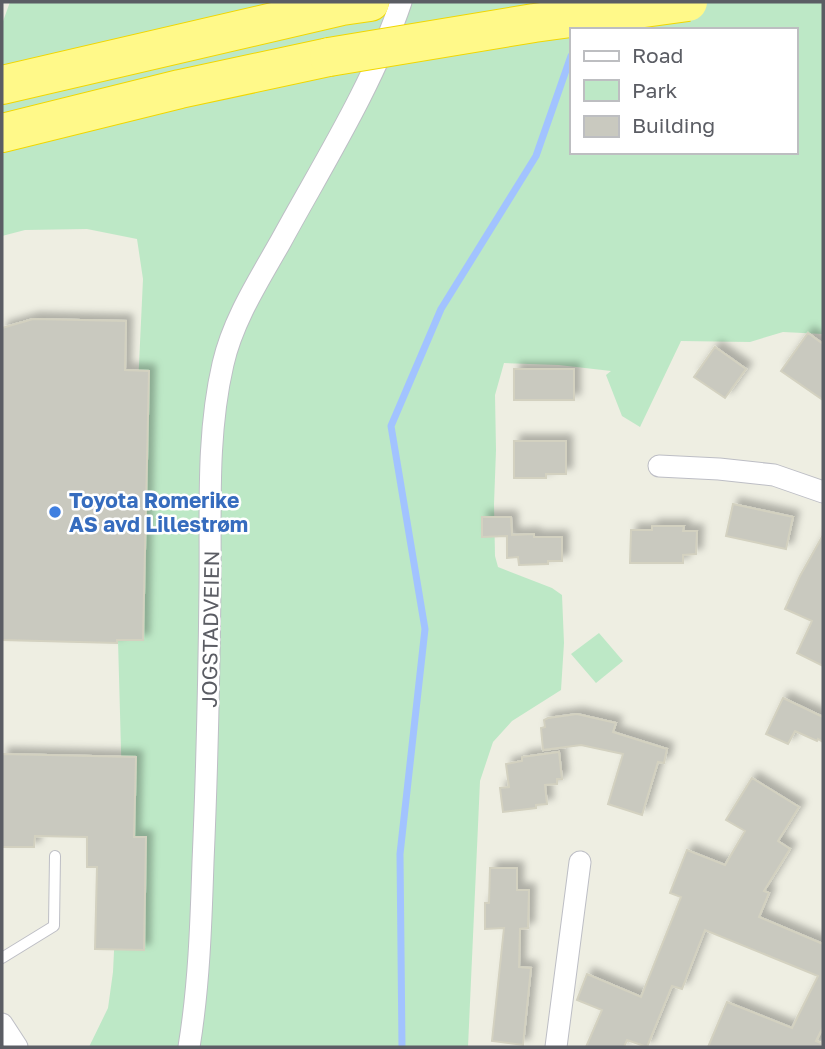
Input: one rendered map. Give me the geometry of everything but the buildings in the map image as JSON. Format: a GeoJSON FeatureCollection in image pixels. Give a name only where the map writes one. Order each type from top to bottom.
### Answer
{"type":"FeatureCollection","features":[{"type":"Feature","properties":{"kind":"highway"},"geometry":{"type":"LineString","coordinates":[[2,133],[180,89],[329,57],[534,23],[688,2]]}},
{"type":"Feature","properties":{"kind":"highway"},"geometry":{"type":"LineString","coordinates":[[2,85],[356,4]]}},
{"type":"Feature","properties":{"kind":"street","name":"JOGSTADVEIEN"},"geometry":{"type":"LineString","coordinates":[[190,1047],[200,943],[208,765],[214,417],[223,363],[239,316],[356,105],[394,25],[401,2]]}},
{"type":"Feature","properties":{"kind":"street"},"geometry":{"type":"LineString","coordinates":[[659,466],[774,475],[823,492]]}},
{"type":"Feature","properties":{"kind":"street"},"geometry":{"type":"LineString","coordinates":[[556,1047],[580,862]]}},
{"type":"Feature","properties":{"kind":"street"},"geometry":{"type":"LineString","coordinates":[[2,1024],[14,1046]]}},
{"type":"Feature","properties":{"kind":"lane"},"geometry":{"type":"LineString","coordinates":[[2,958],[54,926],[55,856]]}},
{"type":"Feature","properties":{"kind":"green space"},"geometry":{"type":"Polygon","coordinates":[[[10,2],[823,2],[823,334],[783,332],[750,342],[681,341],[640,427],[622,416],[606,375],[611,371],[559,365],[504,363],[495,395],[495,556],[498,567],[552,588],[562,595],[564,643],[561,690],[512,721],[493,742],[480,781],[468,1047],[89,1047],[108,1008],[113,972],[122,786],[118,640],[136,429],[143,279],[137,239],[87,229],[25,230],[2,236],[2,24],[10,2]]]}},
{"type":"Feature","properties":{"kind":"green space"},"geometry":{"type":"Polygon","coordinates":[[[599,633],[623,661],[596,683],[571,654],[599,633]]]}},
{"type":"Feature","properties":{"kind":"waterway"},"geometry":{"type":"LineString","coordinates":[[402,1047],[400,854],[425,629],[391,426],[441,309],[536,156],[570,59]]}},
{"type":"Feature","properties":{"kind":"place","name":"Toyota Romerike AS avd Lillestrøm"},"geometry":{"type":"Point","coordinates":[55,512]}}]}
